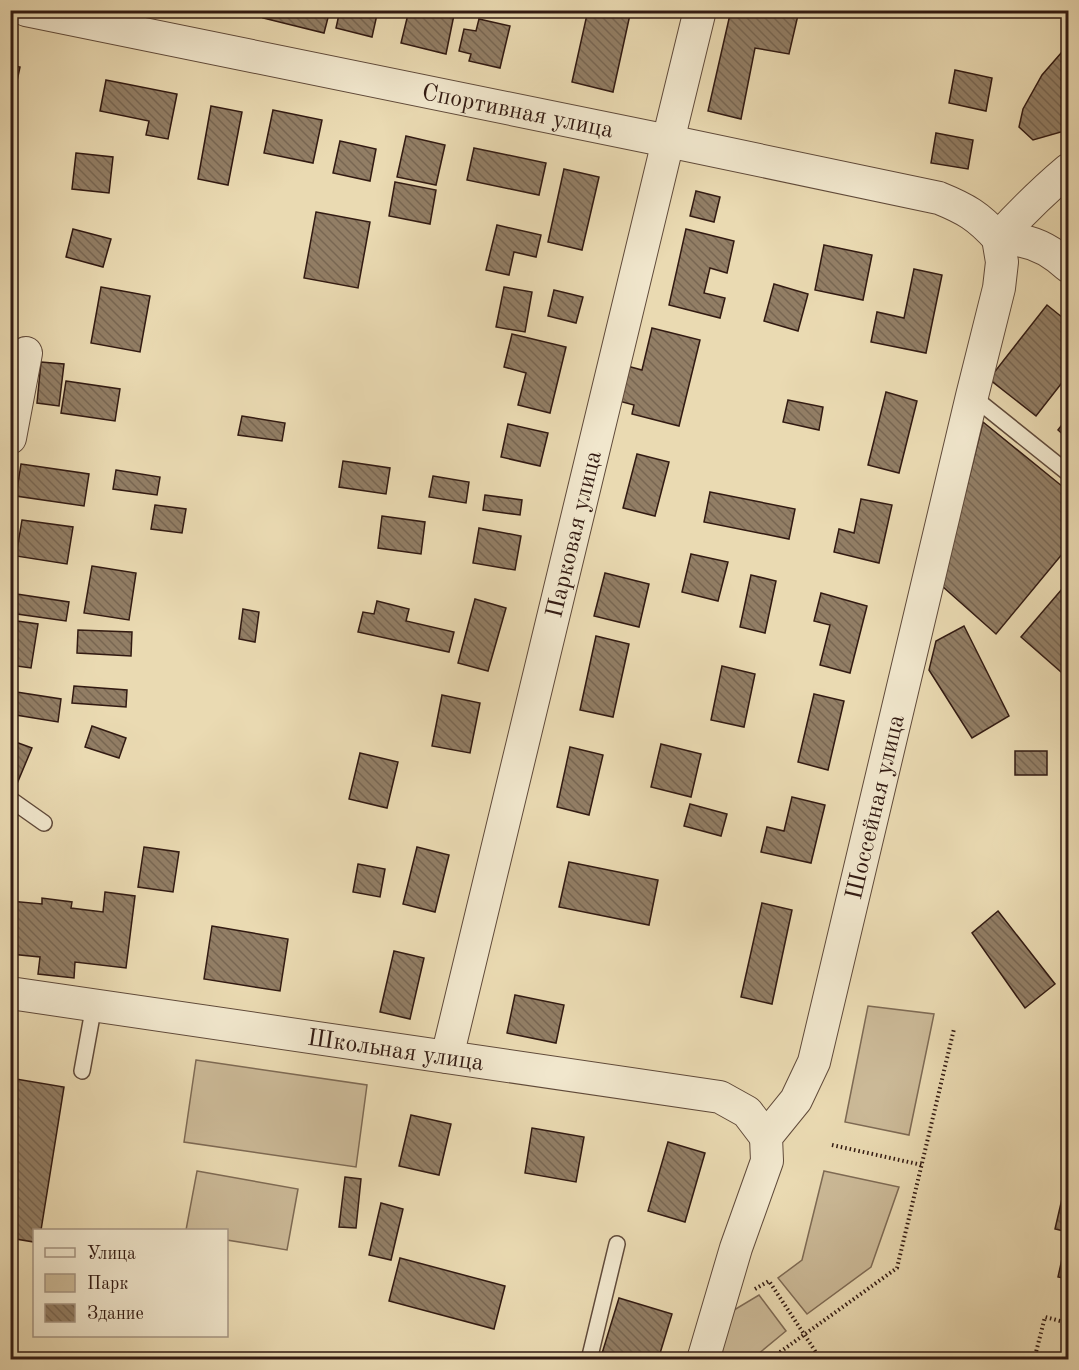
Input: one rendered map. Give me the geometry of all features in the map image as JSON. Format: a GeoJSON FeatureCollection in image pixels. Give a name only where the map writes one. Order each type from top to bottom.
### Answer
{"type":"FeatureCollection","features":[{"type":"Feature","properties":{"kind":"street","name":"Спортивная улица"},"geometry":{"type":"LineString","coordinates":[[27,10],[939,198],[977,217],[998,238]]}},
{"type":"Feature","properties":{"kind":"street","name":"Парковая улица"},"geometry":{"type":"LineString","coordinates":[[447,1057],[700,10]]}},
{"type":"Feature","properties":{"kind":"street"},"geometry":{"type":"LineString","coordinates":[[998,238],[1032,202],[1068,170]]}},
{"type":"Feature","properties":{"kind":"street"},"geometry":{"type":"LineString","coordinates":[[998,238],[1023,241],[1041,248],[1068,266]]}},
{"type":"Feature","properties":{"kind":"street","name":"Шоссейная улица"},"geometry":{"type":"LineString","coordinates":[[766,1137],[796,1100],[814,1062],[999,288],[1002,262],[998,238]]}},
{"type":"Feature","properties":{"kind":"street"},"geometry":{"type":"LineString","coordinates":[[10,438],[26,353]]}},
{"type":"Feature","properties":{"kind":"street","name":"Школьная улица"},"geometry":{"type":"LineString","coordinates":[[10,993],[720,1097],[747,1112],[766,1137]]}},
{"type":"Feature","properties":{"kind":"street"},"geometry":{"type":"LineString","coordinates":[[703,1359],[736,1248],[767,1161],[766,1137]]}},
{"type":"Feature","properties":{"kind":"lane"},"geometry":{"type":"LineString","coordinates":[[972,396],[1068,473]]}},
{"type":"Feature","properties":{"kind":"lane"},"geometry":{"type":"LineString","coordinates":[[10,799],[44,823]]}},
{"type":"Feature","properties":{"kind":"lane"},"geometry":{"type":"LineString","coordinates":[[82,1071],[94,1005]]}},
{"type":"Feature","properties":{"kind":"lane"},"geometry":{"type":"LineString","coordinates":[[589,1359],[617,1244]]}},
{"type":"Feature","properties":{"kind":"path"},"geometry":{"type":"LineString","coordinates":[[769,1359],[897,1268],[954,1029]]}},
{"type":"Feature","properties":{"kind":"path"},"geometry":{"type":"LineString","coordinates":[[832,1145],[922,1165]]}},
{"type":"Feature","properties":{"kind":"path"},"geometry":{"type":"LineString","coordinates":[[751,1292],[769,1281],[821,1359]]}},
{"type":"Feature","properties":{"kind":"path"},"geometry":{"type":"LineString","coordinates":[[1034,1359],[1045,1317],[1068,1323]]}},
{"type":"Feature","properties":{"kind":"green space"},"geometry":{"type":"Polygon","coordinates":[[[868,1006],[934,1014],[909,1135],[845,1122],[868,1006]]]}},
{"type":"Feature","properties":{"kind":"green space"},"geometry":{"type":"Polygon","coordinates":[[[196,1060],[367,1085],[356,1167],[184,1142],[196,1060]]]}},
{"type":"Feature","properties":{"kind":"green space"},"geometry":{"type":"Polygon","coordinates":[[[197,1171],[298,1189],[287,1250],[228,1240],[228,1229],[186,1229],[197,1171]]]}},
{"type":"Feature","properties":{"kind":"green space"},"geometry":{"type":"Polygon","coordinates":[[[824,1171],[899,1187],[871,1267],[807,1314],[778,1278],[802,1260],[824,1171]]]}},
{"type":"Feature","properties":{"kind":"green space"},"geometry":{"type":"Polygon","coordinates":[[[759,1295],[786,1331],[752,1359],[722,1360],[724,1316],[759,1295]]]}},
{"type":"Feature","properties":{"kind":"building"},"geometry":{"type":"Polygon","coordinates":[[[265,10],[330,10],[324,33],[263,18],[265,10]]]}},
{"type":"Feature","properties":{"kind":"building"},"geometry":{"type":"Polygon","coordinates":[[[340,10],[378,10],[372,37],[336,28],[340,10]]]}},
{"type":"Feature","properties":{"kind":"building"},"geometry":{"type":"Polygon","coordinates":[[[409,10],[455,10],[446,54],[401,43],[409,10]]]}},
{"type":"Feature","properties":{"kind":"building"},"geometry":{"type":"Polygon","coordinates":[[[588,10],[631,10],[613,92],[572,82],[588,10]]]}},
{"type":"Feature","properties":{"kind":"building"},"geometry":{"type":"Polygon","coordinates":[[[731,10],[781,10],[798,15],[789,54],[755,48],[741,119],[708,111],[731,10]]]}},
{"type":"Feature","properties":{"kind":"building"},"geometry":{"type":"Polygon","coordinates":[[[479,19],[510,26],[500,68],[469,61],[471,54],[459,51],[464,29],[476,31],[479,19]]]}},
{"type":"Feature","properties":{"kind":"building"},"geometry":{"type":"Polygon","coordinates":[[[1068,45],[1068,130],[1033,140],[1019,127],[1023,109],[1042,75],[1068,45]]]}},
{"type":"Feature","properties":{"kind":"building"},"geometry":{"type":"Polygon","coordinates":[[[10,65],[20,67],[13,99],[10,98],[10,65]]]}},
{"type":"Feature","properties":{"kind":"building"},"geometry":{"type":"Polygon","coordinates":[[[955,70],[992,78],[986,111],[949,103],[955,70]]]}},
{"type":"Feature","properties":{"kind":"building"},"geometry":{"type":"Polygon","coordinates":[[[106,80],[177,94],[168,139],[146,135],[149,121],[100,111],[106,80]]]}},
{"type":"Feature","properties":{"kind":"building"},"geometry":{"type":"Polygon","coordinates":[[[211,106],[242,112],[228,185],[198,179],[211,106]]]}},
{"type":"Feature","properties":{"kind":"building"},"geometry":{"type":"Polygon","coordinates":[[[273,110],[322,120],[313,163],[264,153],[273,110]]]}},
{"type":"Feature","properties":{"kind":"building"},"geometry":{"type":"Polygon","coordinates":[[[936,133],[973,140],[968,169],[931,163],[936,133]]]}},
{"type":"Feature","properties":{"kind":"building"},"geometry":{"type":"Polygon","coordinates":[[[406,136],[445,145],[436,185],[397,177],[406,136]]]}},
{"type":"Feature","properties":{"kind":"building"},"geometry":{"type":"Polygon","coordinates":[[[340,141],[376,149],[370,181],[333,173],[340,141]]]}},
{"type":"Feature","properties":{"kind":"building"},"geometry":{"type":"Polygon","coordinates":[[[474,148],[546,163],[539,195],[467,180],[474,148]]]}},
{"type":"Feature","properties":{"kind":"building"},"geometry":{"type":"Polygon","coordinates":[[[76,153],[113,157],[109,193],[72,189],[76,153]]]}},
{"type":"Feature","properties":{"kind":"building"},"geometry":{"type":"Polygon","coordinates":[[[564,169],[599,177],[582,250],[548,242],[564,169]]]}},
{"type":"Feature","properties":{"kind":"building"},"geometry":{"type":"Polygon","coordinates":[[[395,182],[436,190],[430,224],[389,216],[395,182]]]}},
{"type":"Feature","properties":{"kind":"building"},"geometry":{"type":"Polygon","coordinates":[[[696,191],[720,197],[714,222],[690,216],[696,191]]]}},
{"type":"Feature","properties":{"kind":"building"},"geometry":{"type":"Polygon","coordinates":[[[316,212],[370,222],[358,288],[304,278],[316,212]]]}},
{"type":"Feature","properties":{"kind":"building"},"geometry":{"type":"Polygon","coordinates":[[[497,225],[541,235],[536,257],[514,252],[509,275],[486,270],[497,225]]]}},
{"type":"Feature","properties":{"kind":"building"},"geometry":{"type":"Polygon","coordinates":[[[73,229],[111,239],[103,267],[66,257],[73,229]]]}},
{"type":"Feature","properties":{"kind":"building"},"geometry":{"type":"Polygon","coordinates":[[[686,229],[734,241],[727,273],[710,268],[704,293],[725,298],[720,318],[669,305],[686,229]]]}},
{"type":"Feature","properties":{"kind":"building"},"geometry":{"type":"Polygon","coordinates":[[[824,245],[872,255],[863,300],[815,290],[824,245]]]}},
{"type":"Feature","properties":{"kind":"building"},"geometry":{"type":"Polygon","coordinates":[[[914,269],[942,275],[926,353],[871,342],[877,312],[904,318],[914,269]]]}},
{"type":"Feature","properties":{"kind":"building"},"geometry":{"type":"Polygon","coordinates":[[[774,284],[808,294],[798,331],[764,321],[774,284]]]}},
{"type":"Feature","properties":{"kind":"building"},"geometry":{"type":"Polygon","coordinates":[[[10,287],[17,288],[13,312],[10,311],[10,287]]]}},
{"type":"Feature","properties":{"kind":"building"},"geometry":{"type":"Polygon","coordinates":[[[101,287],[150,296],[140,352],[91,343],[101,287]]]}},
{"type":"Feature","properties":{"kind":"building"},"geometry":{"type":"Polygon","coordinates":[[[504,287],[532,292],[525,332],[496,327],[504,287]]]}},
{"type":"Feature","properties":{"kind":"building"},"geometry":{"type":"Polygon","coordinates":[[[554,290],[583,297],[576,323],[548,316],[554,290]]]}},
{"type":"Feature","properties":{"kind":"building"},"geometry":{"type":"Polygon","coordinates":[[[1047,305],[1068,322],[1068,375],[1036,416],[989,379],[1047,305]]]}},
{"type":"Feature","properties":{"kind":"building"},"geometry":{"type":"Polygon","coordinates":[[[652,328],[700,340],[679,426],[632,414],[634,405],[619,401],[627,366],[642,370],[652,328]]]}},
{"type":"Feature","properties":{"kind":"building"},"geometry":{"type":"Polygon","coordinates":[[[512,334],[566,347],[550,413],[518,405],[526,373],[504,367],[512,334]]]}},
{"type":"Feature","properties":{"kind":"building"},"geometry":{"type":"Polygon","coordinates":[[[41,362],[64,364],[59,406],[37,403],[41,362]]]}},
{"type":"Feature","properties":{"kind":"building"},"geometry":{"type":"Polygon","coordinates":[[[66,381],[120,389],[115,421],[61,413],[66,381]]]}},
{"type":"Feature","properties":{"kind":"building"},"geometry":{"type":"Polygon","coordinates":[[[886,392],[917,401],[899,473],[868,465],[886,392]]]}},
{"type":"Feature","properties":{"kind":"building"},"geometry":{"type":"Polygon","coordinates":[[[788,400],[823,407],[819,430],[783,422],[788,400]]]}},
{"type":"Feature","properties":{"kind":"building"},"geometry":{"type":"Polygon","coordinates":[[[242,416],[285,423],[282,441],[238,435],[242,416]]]}},
{"type":"Feature","properties":{"kind":"building"},"geometry":{"type":"Polygon","coordinates":[[[1068,417],[1068,439],[1058,430],[1068,417]]]}},
{"type":"Feature","properties":{"kind":"building"},"geometry":{"type":"Polygon","coordinates":[[[983,422],[1068,491],[1068,547],[996,634],[942,586],[983,422]]]}},
{"type":"Feature","properties":{"kind":"building"},"geometry":{"type":"Polygon","coordinates":[[[508,424],[548,433],[540,466],[501,457],[508,424]]]}},
{"type":"Feature","properties":{"kind":"building"},"geometry":{"type":"Polygon","coordinates":[[[637,454],[669,462],[655,516],[623,508],[637,454]]]}},
{"type":"Feature","properties":{"kind":"building"},"geometry":{"type":"Polygon","coordinates":[[[343,461],[390,468],[386,494],[339,487],[343,461]]]}},
{"type":"Feature","properties":{"kind":"building"},"geometry":{"type":"Polygon","coordinates":[[[21,464],[89,474],[84,506],[16,496],[21,464]]]}},
{"type":"Feature","properties":{"kind":"building"},"geometry":{"type":"Polygon","coordinates":[[[116,470],[160,477],[157,495],[113,489],[116,470]]]}},
{"type":"Feature","properties":{"kind":"building"},"geometry":{"type":"Polygon","coordinates":[[[433,476],[469,482],[466,503],[429,497],[433,476]]]}},
{"type":"Feature","properties":{"kind":"building"},"geometry":{"type":"Polygon","coordinates":[[[710,492],[795,509],[789,539],[704,522],[710,492]]]}},
{"type":"Feature","properties":{"kind":"building"},"geometry":{"type":"Polygon","coordinates":[[[485,495],[522,500],[520,515],[483,510],[485,495]]]}},
{"type":"Feature","properties":{"kind":"building"},"geometry":{"type":"Polygon","coordinates":[[[861,499],[892,505],[879,563],[834,552],[839,529],[854,533],[861,499]]]}},
{"type":"Feature","properties":{"kind":"building"},"geometry":{"type":"Polygon","coordinates":[[[155,505],[186,509],[182,533],[151,529],[155,505]]]}},
{"type":"Feature","properties":{"kind":"building"},"geometry":{"type":"Polygon","coordinates":[[[382,516],[425,522],[421,554],[378,548],[382,516]]]}},
{"type":"Feature","properties":{"kind":"building"},"geometry":{"type":"Polygon","coordinates":[[[22,520],[73,527],[67,564],[16,556],[22,520]]]}},
{"type":"Feature","properties":{"kind":"building"},"geometry":{"type":"Polygon","coordinates":[[[479,528],[521,536],[515,570],[473,563],[479,528]]]}},
{"type":"Feature","properties":{"kind":"building"},"geometry":{"type":"Polygon","coordinates":[[[691,554],[728,562],[718,601],[682,592],[691,554]]]}},
{"type":"Feature","properties":{"kind":"building"},"geometry":{"type":"Polygon","coordinates":[[[92,566],[136,573],[129,620],[84,613],[92,566]]]}},
{"type":"Feature","properties":{"kind":"building"},"geometry":{"type":"Polygon","coordinates":[[[605,573],[649,584],[639,627],[594,616],[605,573]]]}},
{"type":"Feature","properties":{"kind":"building"},"geometry":{"type":"Polygon","coordinates":[[[751,575],[776,581],[765,633],[740,627],[751,575]]]}},
{"type":"Feature","properties":{"kind":"building"},"geometry":{"type":"Polygon","coordinates":[[[1068,582],[1068,678],[1021,637],[1068,582]]]}},
{"type":"Feature","properties":{"kind":"building"},"geometry":{"type":"Polygon","coordinates":[[[10,593],[69,602],[66,621],[10,613],[10,593]]]}},
{"type":"Feature","properties":{"kind":"building"},"geometry":{"type":"Polygon","coordinates":[[[821,593],[867,606],[850,673],[820,665],[830,625],[814,621],[821,593]]]}},
{"type":"Feature","properties":{"kind":"building"},"geometry":{"type":"Polygon","coordinates":[[[475,599],[506,608],[488,671],[458,663],[475,599]]]}},
{"type":"Feature","properties":{"kind":"building"},"geometry":{"type":"Polygon","coordinates":[[[377,601],[409,609],[406,621],[454,632],[449,652],[358,632],[363,612],[374,614],[377,601]]]}},
{"type":"Feature","properties":{"kind":"building"},"geometry":{"type":"Polygon","coordinates":[[[243,609],[259,612],[255,642],[239,639],[243,609]]]}},
{"type":"Feature","properties":{"kind":"building"},"geometry":{"type":"Polygon","coordinates":[[[10,620],[38,624],[31,668],[10,665],[10,620]]]}},
{"type":"Feature","properties":{"kind":"building"},"geometry":{"type":"Polygon","coordinates":[[[964,626],[1009,716],[972,738],[929,670],[936,641],[964,626]]]}},
{"type":"Feature","properties":{"kind":"building"},"geometry":{"type":"Polygon","coordinates":[[[78,630],[132,632],[131,656],[77,653],[78,630]]]}},
{"type":"Feature","properties":{"kind":"building"},"geometry":{"type":"Polygon","coordinates":[[[596,636],[629,644],[613,717],[580,710],[596,636]]]}},
{"type":"Feature","properties":{"kind":"building"},"geometry":{"type":"Polygon","coordinates":[[[722,666],[755,674],[744,727],[711,720],[722,666]]]}},
{"type":"Feature","properties":{"kind":"building"},"geometry":{"type":"Polygon","coordinates":[[[74,686],[127,690],[126,707],[72,703],[74,686]]]}},
{"type":"Feature","properties":{"kind":"building"},"geometry":{"type":"Polygon","coordinates":[[[10,691],[61,699],[58,722],[10,714],[10,691]]]}},
{"type":"Feature","properties":{"kind":"building"},"geometry":{"type":"Polygon","coordinates":[[[814,694],[844,701],[828,770],[798,762],[814,694]]]}},
{"type":"Feature","properties":{"kind":"building"},"geometry":{"type":"Polygon","coordinates":[[[442,695],[480,703],[470,753],[432,746],[442,695]]]}},
{"type":"Feature","properties":{"kind":"building"},"geometry":{"type":"Polygon","coordinates":[[[92,726],[126,738],[119,758],[85,747],[92,726]]]}},
{"type":"Feature","properties":{"kind":"building"},"geometry":{"type":"Polygon","coordinates":[[[10,740],[32,748],[16,786],[10,784],[10,740]]]}},
{"type":"Feature","properties":{"kind":"building"},"geometry":{"type":"Polygon","coordinates":[[[661,744],[701,754],[691,797],[651,787],[661,744]]]}},
{"type":"Feature","properties":{"kind":"building"},"geometry":{"type":"Polygon","coordinates":[[[570,747],[603,755],[589,815],[557,807],[570,747]]]}},
{"type":"Feature","properties":{"kind":"building"},"geometry":{"type":"Polygon","coordinates":[[[1015,751],[1047,751],[1047,775],[1015,775],[1015,751]]]}},
{"type":"Feature","properties":{"kind":"building"},"geometry":{"type":"Polygon","coordinates":[[[360,753],[398,762],[387,808],[349,799],[360,753]]]}},
{"type":"Feature","properties":{"kind":"building"},"geometry":{"type":"Polygon","coordinates":[[[792,797],[825,805],[811,863],[761,852],[767,827],[784,831],[792,797]]]}},
{"type":"Feature","properties":{"kind":"building"},"geometry":{"type":"Polygon","coordinates":[[[690,804],[727,814],[721,836],[684,826],[690,804]]]}},
{"type":"Feature","properties":{"kind":"building"},"geometry":{"type":"Polygon","coordinates":[[[144,847],[179,852],[173,892],[138,887],[144,847]]]}},
{"type":"Feature","properties":{"kind":"building"},"geometry":{"type":"Polygon","coordinates":[[[417,847],[449,855],[435,912],[403,904],[417,847]]]}},
{"type":"Feature","properties":{"kind":"building"},"geometry":{"type":"Polygon","coordinates":[[[569,862],[658,880],[649,925],[559,907],[569,862]]]}},
{"type":"Feature","properties":{"kind":"building"},"geometry":{"type":"Polygon","coordinates":[[[358,864],[385,869],[380,897],[353,892],[358,864]]]}},
{"type":"Feature","properties":{"kind":"building"},"geometry":{"type":"Polygon","coordinates":[[[105,892],[135,896],[126,968],[75,962],[74,978],[38,974],[40,957],[10,954],[10,901],[42,904],[42,898],[72,902],[71,908],[103,912],[105,892]]]}},
{"type":"Feature","properties":{"kind":"building"},"geometry":{"type":"Polygon","coordinates":[[[762,903],[792,910],[772,1004],[741,997],[762,903]]]}},
{"type":"Feature","properties":{"kind":"building"},"geometry":{"type":"Polygon","coordinates":[[[998,911],[1055,984],[1025,1008],[972,933],[998,911]]]}},
{"type":"Feature","properties":{"kind":"building"},"geometry":{"type":"Polygon","coordinates":[[[212,926],[288,939],[280,991],[204,979],[212,926]]]}},
{"type":"Feature","properties":{"kind":"building"},"geometry":{"type":"Polygon","coordinates":[[[394,951],[424,958],[410,1019],[380,1012],[394,951]]]}},
{"type":"Feature","properties":{"kind":"building"},"geometry":{"type":"Polygon","coordinates":[[[515,995],[564,1005],[556,1043],[507,1033],[515,995]]]}},
{"type":"Feature","properties":{"kind":"building"},"geometry":{"type":"Polygon","coordinates":[[[10,1078],[64,1087],[41,1229],[33,1229],[33,1242],[10,1238],[10,1078]]]}},
{"type":"Feature","properties":{"kind":"building"},"geometry":{"type":"Polygon","coordinates":[[[411,1115],[451,1124],[439,1175],[399,1166],[411,1115]]]}},
{"type":"Feature","properties":{"kind":"building"},"geometry":{"type":"Polygon","coordinates":[[[532,1128],[584,1137],[576,1182],[525,1173],[532,1128]]]}},
{"type":"Feature","properties":{"kind":"building"},"geometry":{"type":"Polygon","coordinates":[[[668,1142],[705,1153],[685,1222],[648,1211],[668,1142]]]}},
{"type":"Feature","properties":{"kind":"building"},"geometry":{"type":"Polygon","coordinates":[[[1068,1173],[1068,1232],[1055,1229],[1068,1173]]]}},
{"type":"Feature","properties":{"kind":"building"},"geometry":{"type":"Polygon","coordinates":[[[345,1177],[361,1179],[356,1228],[339,1227],[345,1177]]]}},
{"type":"Feature","properties":{"kind":"building"},"geometry":{"type":"Polygon","coordinates":[[[381,1203],[403,1209],[391,1260],[369,1255],[381,1203]]]}},
{"type":"Feature","properties":{"kind":"building"},"geometry":{"type":"Polygon","coordinates":[[[1068,1232],[1068,1279],[1058,1277],[1068,1232]]]}},
{"type":"Feature","properties":{"kind":"building"},"geometry":{"type":"Polygon","coordinates":[[[400,1258],[505,1286],[494,1329],[389,1301],[400,1258]]]}},
{"type":"Feature","properties":{"kind":"building"},"geometry":{"type":"Polygon","coordinates":[[[619,1298],[672,1314],[658,1360],[600,1360],[619,1298]]]}}]}
